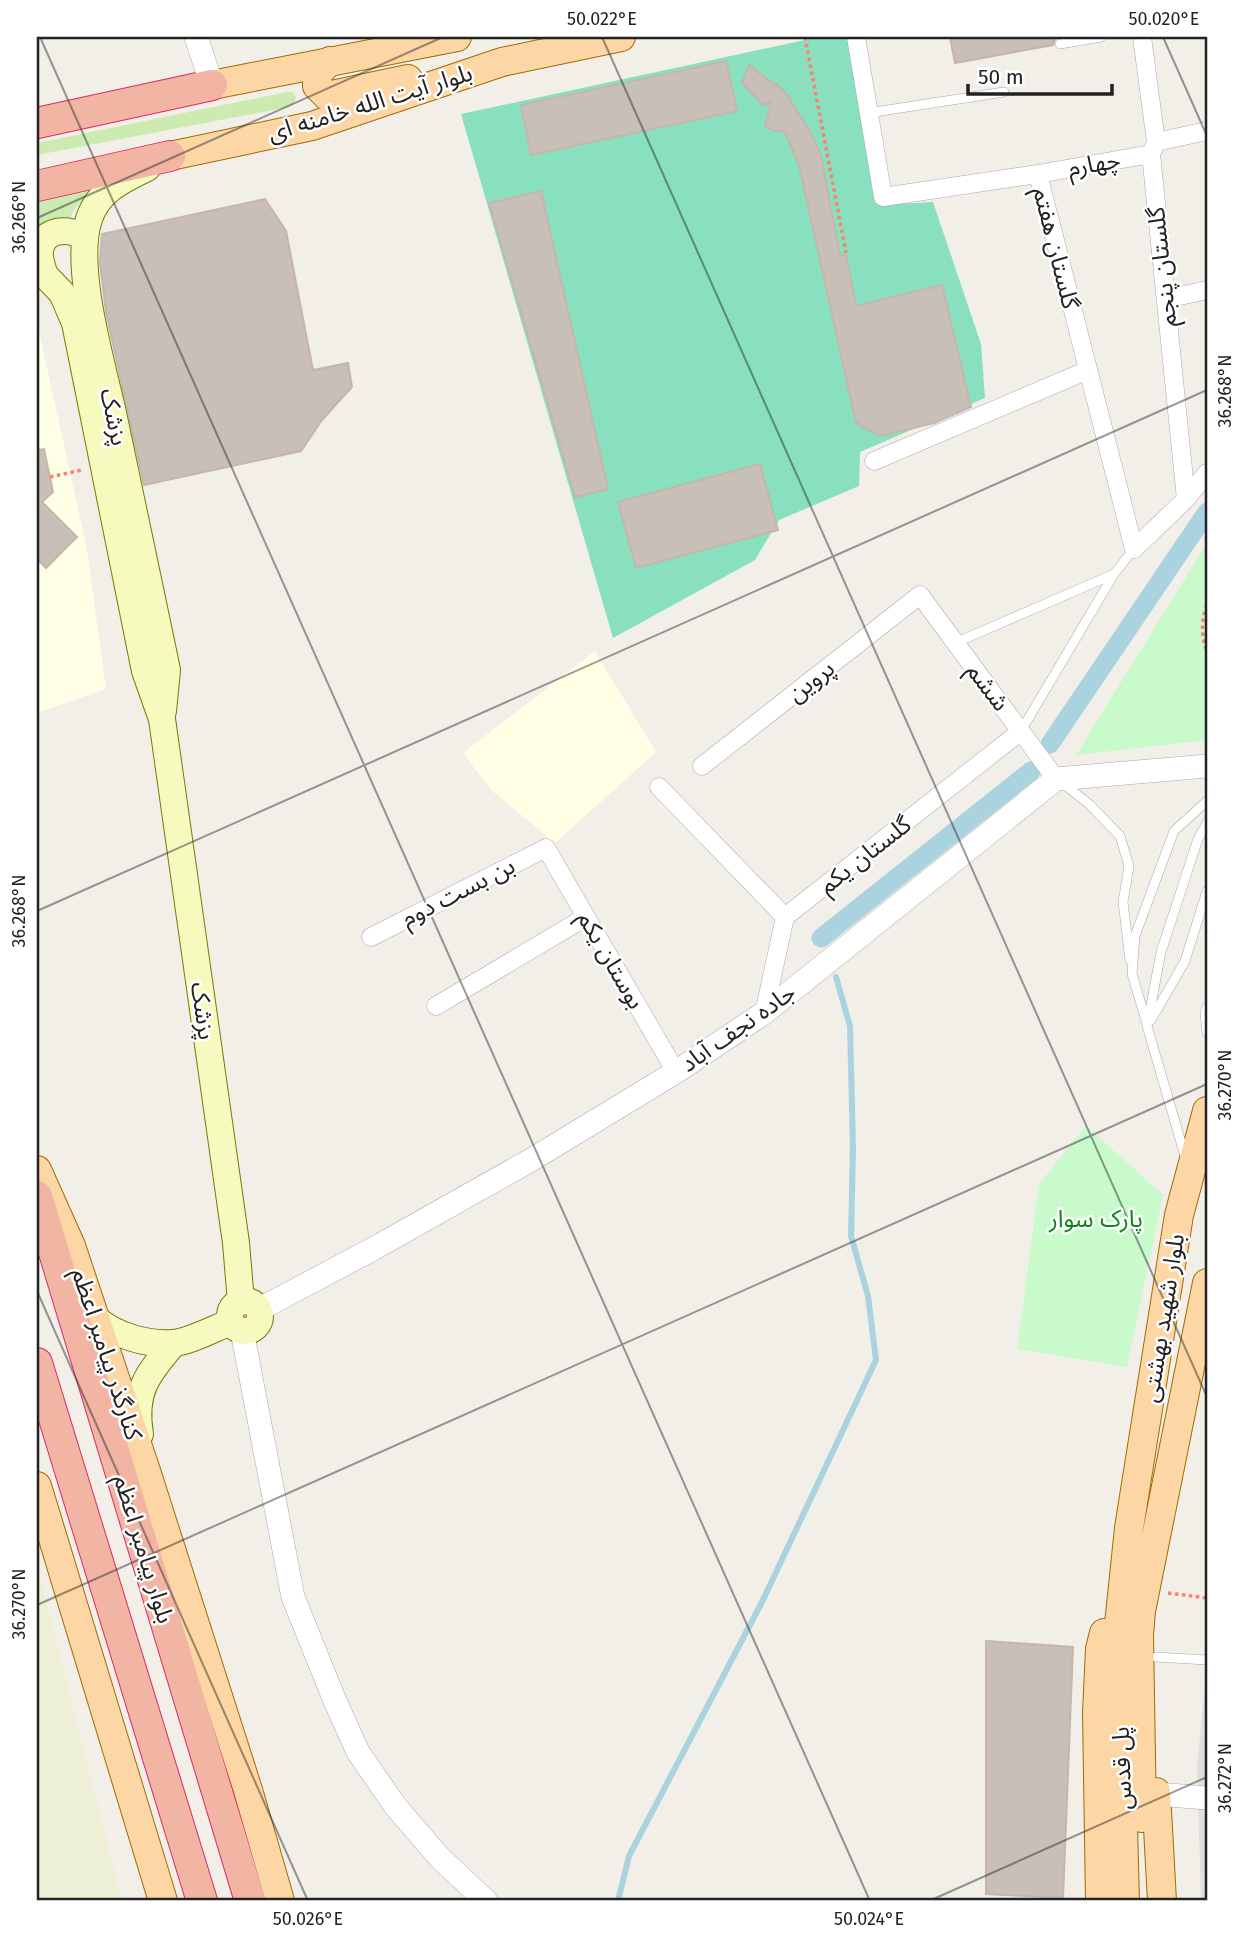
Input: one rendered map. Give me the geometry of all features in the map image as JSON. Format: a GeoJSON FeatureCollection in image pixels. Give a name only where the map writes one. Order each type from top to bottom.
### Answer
{"type":"FeatureCollection","features":[{"type":"Feature","properties":{"kind":"highway","name":"بلوار آیت الله خامنه ای"},"geometry":{"type":"LineString","coordinates":[[44,115],[212,85]]}},
{"type":"Feature","properties":{"kind":"highway","name":"بلوار آیت الله خامنه ای"},"geometry":{"type":"LineString","coordinates":[[37,186],[170,156]]}},
{"type":"Feature","properties":{"kind":"highway","name":"بلوار پیامبر اعظم"},"geometry":{"type":"LineString","coordinates":[[37,1196],[250,1901]]}},
{"type":"Feature","properties":{"kind":"highway","name":"بلوار پیامبر اعظم"},"geometry":{"type":"LineString","coordinates":[[37,1363],[202,1901]]}},
{"type":"Feature","properties":{"kind":"main road","name":"بلوار آیت الله خامنه ای"},"geometry":{"type":"LineString","coordinates":[[212,85],[457,37]]}},
{"type":"Feature","properties":{"kind":"main road","name":"بلوار آیت الله خامنه ای"},"geometry":{"type":"LineString","coordinates":[[170,156],[312,126],[502,62],[621,37]]}},
{"type":"Feature","properties":{"kind":"main road"},"geometry":{"type":"LineString","coordinates":[[330,61],[317,74],[317,86],[327,96],[502,62]]}},
{"type":"Feature","properties":{"kind":"main road","name":"پزشک"},"geometry":{"type":"LineString","coordinates":[[162,719],[167,670],[90,304],[84,238],[93,208],[109,188],[170,156]]}},
{"type":"Feature","properties":{"kind":"main road"},"geometry":{"type":"LineString","coordinates":[[40,270],[39,252],[42,243],[56,231],[76,232],[84,238]]}},
{"type":"Feature","properties":{"kind":"main road","name":"پزشک"},"geometry":{"type":"LineString","coordinates":[[40,270],[62,293],[75,323],[145,671],[162,719],[236,1243],[243,1316]]}},
{"type":"Feature","properties":{"kind":"main road","name":"بلوار شهید بهشتی"},"geometry":{"type":"LineString","coordinates":[[1100,1901],[1097,1713],[1100,1649],[1129,1528],[1180,1215],[1207,1111]]}},
{"type":"Feature","properties":{"kind":"main road","name":"کنارگذر پیامبر اعظم"},"geometry":{"type":"LineString","coordinates":[[37,1170],[71,1246],[147,1474],[276,1888]]}},
{"type":"Feature","properties":{"kind":"main road","name":"بلوار شهید بهشتی"},"geometry":{"type":"LineString","coordinates":[[1138,1642],[1145,1589],[1207,1283]]}},
{"type":"Feature","properties":{"kind":"main road","name":"جاده نجف آباد"},"geometry":{"type":"LineString","coordinates":[[174,1343],[243,1316]]}},
{"type":"Feature","properties":{"kind":"main road"},"geometry":{"type":"LineString","coordinates":[[94,1317],[105,1327],[131,1337],[174,1343]]}},
{"type":"Feature","properties":{"kind":"main road"},"geometry":{"type":"LineString","coordinates":[[147,1474],[137,1403],[142,1386],[154,1365],[174,1343]]}},
{"type":"Feature","properties":{"kind":"main road"},"geometry":{"type":"LineString","coordinates":[[37,1486],[163,1901]]}},
{"type":"Feature","properties":{"kind":"main road","name":"بلوار شهید بهشتی"},"geometry":{"type":"LineString","coordinates":[[1129,1528],[1138,1642],[1156,1794],[1161,1901]]}},
{"type":"Feature","properties":{"kind":"main road","name":"بلوار شهید بهشتی"},"geometry":{"type":"LineString","coordinates":[[1138,1642],[1157,1591],[1156,1543]]}},
{"type":"Feature","properties":{"kind":"main road","name":"پل قدس"},"geometry":{"type":"LineString","coordinates":[[1125,1901],[1138,1642]]}},
{"type":"Feature","properties":{"kind":"main road","name":"پل قدس"},"geometry":{"type":"LineString","coordinates":[[1138,1642],[1144,1901]]}},
{"type":"Feature","properties":{"kind":"main road"},"geometry":{"type":"LineString","coordinates":[[276,1888],[286,1901]]}},
{"type":"Feature","properties":{"kind":"street"},"geometry":{"type":"LineString","coordinates":[[196,37],[212,85]]}},
{"type":"Feature","properties":{"kind":"street","name":"گلستان هفتم"},"geometry":{"type":"LineString","coordinates":[[856,37],[883,197],[1038,174],[1133,549]]}},
{"type":"Feature","properties":{"kind":"street","name":"گلستان پنجم"},"geometry":{"type":"LineString","coordinates":[[1142,37],[1186,499]]}},
{"type":"Feature","properties":{"kind":"street","name":"چهارم"},"geometry":{"type":"LineString","coordinates":[[1038,174],[1154,148],[1207,131]]}},
{"type":"Feature","properties":{"kind":"street"},"geometry":{"type":"LineString","coordinates":[[1166,299],[1207,290]]}},
{"type":"Feature","properties":{"kind":"street"},"geometry":{"type":"LineString","coordinates":[[874,461],[1088,370]]}},
{"type":"Feature","properties":{"kind":"street"},"geometry":{"type":"LineString","coordinates":[[1133,549],[1186,499],[1207,473]]}},
{"type":"Feature","properties":{"kind":"street","name":"ششم"},"geometry":{"type":"LineString","coordinates":[[920,595],[1056,779]]}},
{"type":"Feature","properties":{"kind":"street","name":"پروین"},"geometry":{"type":"LineString","coordinates":[[702,766],[920,595]]}},
{"type":"Feature","properties":{"kind":"street","name":"گلستان یکم"},"geometry":{"type":"LineString","coordinates":[[786,917],[1021,731]]}},
{"type":"Feature","properties":{"kind":"street"},"geometry":{"type":"LineString","coordinates":[[1056,779],[1207,766]]}},
{"type":"Feature","properties":{"kind":"street","name":"جاده نجف آباد"},"geometry":{"type":"LineString","coordinates":[[243,1316],[373,1249],[531,1160],[676,1072],[764,1013],[1056,779]]}},
{"type":"Feature","properties":{"kind":"street"},"geometry":{"type":"LineString","coordinates":[[659,787],[786,917],[764,1013]]}},
{"type":"Feature","properties":{"kind":"street","name":"بوستان یکم"},"geometry":{"type":"LineString","coordinates":[[546,848],[676,1072]]}},
{"type":"Feature","properties":{"kind":"street","name":"بن بست دوم"},"geometry":{"type":"LineString","coordinates":[[371,937],[546,848]]}},
{"type":"Feature","properties":{"kind":"street"},"geometry":{"type":"LineString","coordinates":[[436,1006],[586,917]]}},
{"type":"Feature","properties":{"kind":"street"},"geometry":{"type":"LineString","coordinates":[[243,1316],[293,1597],[335,1701],[358,1752],[396,1807],[440,1858],[486,1901]]}},
{"type":"Feature","properties":{"kind":"street"},"geometry":{"type":"LineString","coordinates":[[1156,1794],[1207,1798]]}},
{"type":"Feature","properties":{"kind":"lane"},"geometry":{"type":"LineString","coordinates":[[1060,44],[1101,37]]}},
{"type":"Feature","properties":{"kind":"lane"},"geometry":{"type":"LineString","coordinates":[[868,113],[1004,92]]}},
{"type":"Feature","properties":{"kind":"lane"},"geometry":{"type":"LineString","coordinates":[[1021,731],[1115,574],[1133,549]]}},
{"type":"Feature","properties":{"kind":"lane"},"geometry":{"type":"LineString","coordinates":[[955,643],[1115,574]]}},
{"type":"Feature","properties":{"kind":"lane"},"geometry":{"type":"LineString","coordinates":[[1056,779],[1089,804],[1120,836],[1129,866],[1123,902],[1132,974],[1191,1175]]}},
{"type":"Feature","properties":{"kind":"lane"},"geometry":{"type":"LineString","coordinates":[[1132,974],[1135,936],[1174,831],[1207,801]]}},
{"type":"Feature","properties":{"kind":"lane"},"geometry":{"type":"LineString","coordinates":[[1147,1026],[1161,952],[1198,839],[1207,823]]}},
{"type":"Feature","properties":{"kind":"lane"},"geometry":{"type":"LineString","coordinates":[[1147,1026],[1185,961],[1207,891]]}},
{"type":"Feature","properties":{"kind":"lane"},"geometry":{"type":"LineString","coordinates":[[1207,1007],[1207,1032]]}},
{"type":"Feature","properties":{"kind":"lane"},"geometry":{"type":"LineString","coordinates":[[1138,1642],[1207,1660]]}},
{"type":"Feature","properties":{"kind":"path"},"geometry":{"type":"LineString","coordinates":[[804,37],[846,253]]}},
{"type":"Feature","properties":{"kind":"path"},"geometry":{"type":"LineString","coordinates":[[50,477],[105,465]]}},
{"type":"Feature","properties":{"kind":"path"},"geometry":{"type":"LineString","coordinates":[[1207,605],[1203,614],[1202,631],[1207,651]]}},
{"type":"Feature","properties":{"kind":"path"},"geometry":{"type":"LineString","coordinates":[[1157,1591],[1207,1598]]}},
{"type":"Feature","properties":{"kind":"shaded area"},"geometry":{"type":"Polygon","coordinates":[[[37,323],[87,549],[106,689],[37,713],[37,323]]]}},
{"type":"Feature","properties":{"kind":"shaded area"},"geometry":{"type":"Polygon","coordinates":[[[595,651],[656,752],[555,843],[491,790],[463,753],[595,651]]]}},
{"type":"Feature","properties":{"kind":"shaded area"},"geometry":{"type":"Polygon","coordinates":[[[37,1563],[122,1901],[37,1901],[37,1563]]]}},
{"type":"Feature","properties":{"kind":"shaded area"},"geometry":{"type":"Polygon","coordinates":[[[1207,1663],[1207,1901],[1201,1901],[1197,1766],[1207,1663]]]}},
{"type":"Feature","properties":{"kind":"green space"},"geometry":{"type":"Polygon","coordinates":[[[819,37],[850,37],[880,205],[933,202],[981,344],[985,398],[860,452],[859,486],[779,520],[755,560],[613,638],[461,114],[819,37]]]}},
{"type":"Feature","properties":{"kind":"green space"},"geometry":{"type":"Polygon","coordinates":[[[293,92],[296,98],[294,104],[289,107],[37,155],[37,143],[293,92]]]}},
{"type":"Feature","properties":{"kind":"green space"},"geometry":{"type":"Polygon","coordinates":[[[103,179],[76,207],[66,224],[37,235],[37,194],[103,179]]]}},
{"type":"Feature","properties":{"kind":"green space"},"geometry":{"type":"Polygon","coordinates":[[[1207,543],[1207,740],[1076,755],[1207,543]]]}},
{"type":"Feature","properties":{"kind":"green space","name":"پارک سوار"},"geometry":{"type":"Polygon","coordinates":[[[1086,1126],[1163,1195],[1127,1367],[1017,1349],[1039,1184],[1086,1126]]]}},
{"type":"Feature","properties":{"kind":"building"},"geometry":{"type":"Polygon","coordinates":[[[950,37],[1055,39],[1053,45],[955,63],[950,37]]]}},
{"type":"Feature","properties":{"kind":"building"},"geometry":{"type":"Polygon","coordinates":[[[726,61],[737,111],[531,155],[521,105],[726,61]]]}},
{"type":"Feature","properties":{"kind":"building"},"geometry":{"type":"Polygon","coordinates":[[[749,65],[776,86],[777,84],[791,99],[810,131],[821,156],[840,256],[846,255],[856,306],[942,285],[971,407],[934,423],[880,436],[856,423],[799,165],[785,132],[774,131],[765,126],[771,103],[763,105],[742,83],[749,65]]]}},
{"type":"Feature","properties":{"kind":"building"},"geometry":{"type":"Polygon","coordinates":[[[541,191],[608,489],[575,497],[489,203],[541,191]]]}},
{"type":"Feature","properties":{"kind":"building"},"geometry":{"type":"Polygon","coordinates":[[[265,199],[286,231],[313,370],[348,363],[352,387],[322,420],[301,451],[144,485],[106,312],[100,262],[102,234],[265,199]]]}},
{"type":"Feature","properties":{"kind":"building"},"geometry":{"type":"Polygon","coordinates":[[[44,449],[53,492],[42,502],[77,537],[46,568],[37,559],[37,450],[44,449]]]}},
{"type":"Feature","properties":{"kind":"building"},"geometry":{"type":"Polygon","coordinates":[[[760,464],[778,530],[636,568],[618,502],[760,464]]]}},
{"type":"Feature","properties":{"kind":"building"},"geometry":{"type":"Polygon","coordinates":[[[986,1641],[1073,1647],[1063,1898],[986,1894],[986,1641]]]}},
{"type":"Feature","properties":{"kind":"waterway"},"geometry":{"type":"LineString","coordinates":[[1050,744],[1207,512]]}},
{"type":"Feature","properties":{"kind":"waterway"},"geometry":{"type":"LineString","coordinates":[[821,938],[1031,771]]}},
{"type":"Feature","properties":{"kind":"waterway"},"geometry":{"type":"LineString","coordinates":[[821,938],[823,944]]}},
{"type":"Feature","properties":{"kind":"waterway"},"geometry":{"type":"LineString","coordinates":[[618,1901],[629,1856],[762,1602],[876,1360],[868,1296],[851,1236],[853,1148],[850,1026],[836,977]]}}]}
